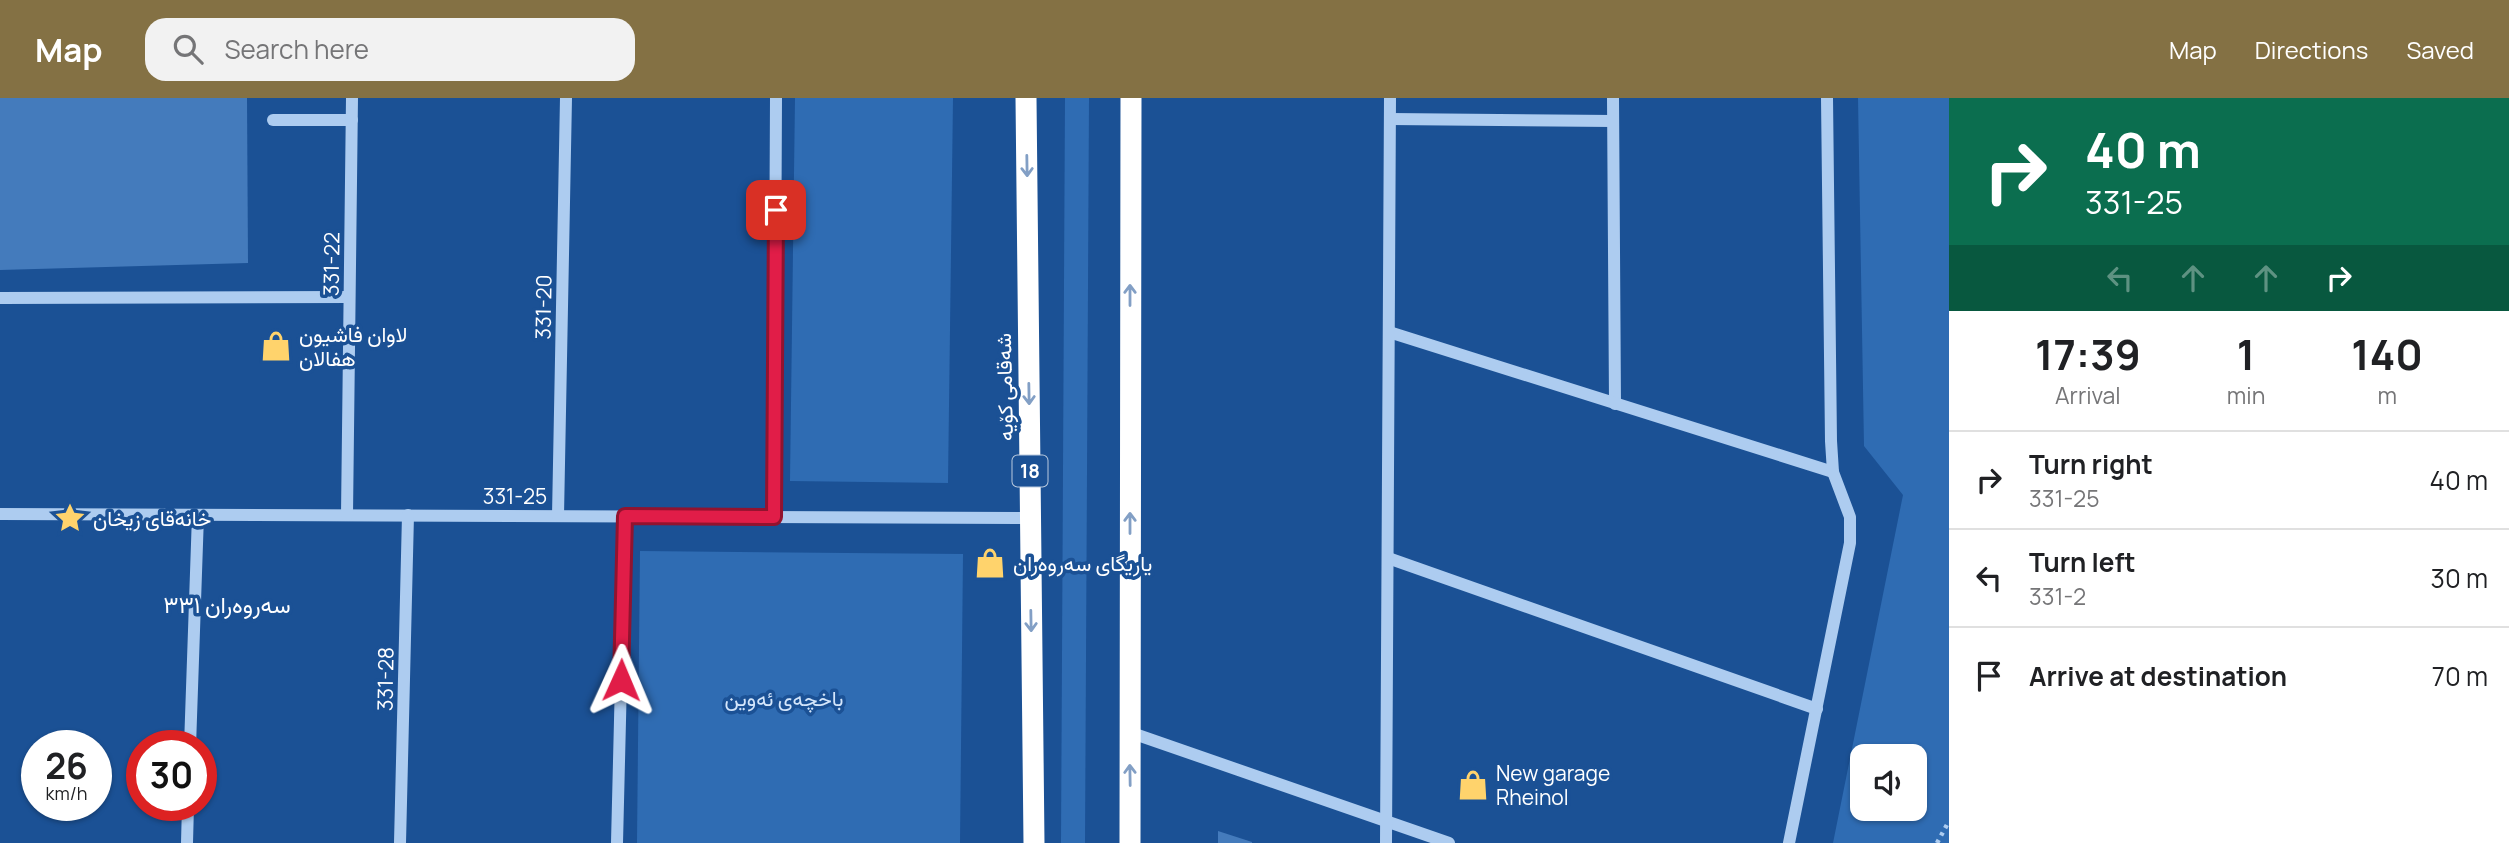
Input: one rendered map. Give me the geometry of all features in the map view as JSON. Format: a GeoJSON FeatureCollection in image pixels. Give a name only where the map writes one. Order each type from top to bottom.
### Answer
{"type":"FeatureCollection","features":[{"type":"Feature","properties":{"kind":"highway","name":"شەقامی کۆیە"},"geometry":{"type":"LineString","coordinates":[[1026,98],[1034,843]]}},
{"type":"Feature","properties":{"kind":"highway"},"geometry":{"type":"LineString","coordinates":[[1130,843],[1131,98]]}},
{"type":"Feature","properties":{"kind":"street","name":"331-22"},"geometry":{"type":"LineString","coordinates":[[347,515],[352,98]]}},
{"type":"Feature","properties":{"kind":"street","name":"331-20"},"geometry":{"type":"LineString","coordinates":[[558,516],[566,98]]}},
{"type":"Feature","properties":{"kind":"street"},"geometry":{"type":"LineString","coordinates":[[774,517],[776,98]]}},
{"type":"Feature","properties":{"kind":"street"},"geometry":{"type":"LineString","coordinates":[[1386,843],[1390,98]]}},
{"type":"Feature","properties":{"kind":"street"},"geometry":{"type":"LineString","coordinates":[[1613,98],[1615,404]]}},
{"type":"Feature","properties":{"kind":"street"},"geometry":{"type":"LineString","coordinates":[[1789,843],[1850,543],[1850,517],[1833,472],[1828,98]]}},
{"type":"Feature","properties":{"kind":"street"},"geometry":{"type":"LineString","coordinates":[[1390,119],[1613,121]]}},
{"type":"Feature","properties":{"kind":"street"},"geometry":{"type":"LineString","coordinates":[[273,120],[352,120]]}},
{"type":"Feature","properties":{"kind":"street"},"geometry":{"type":"LineString","coordinates":[[0,298],[349,297]]}},
{"type":"Feature","properties":{"kind":"street"},"geometry":{"type":"LineString","coordinates":[[1389,332],[1833,472]]}},
{"type":"Feature","properties":{"kind":"street","name":"331-25"},"geometry":{"type":"LineString","coordinates":[[0,514],[1030,518]]}},
{"type":"Feature","properties":{"kind":"street"},"geometry":{"type":"LineString","coordinates":[[191,730],[198,514]]}},
{"type":"Feature","properties":{"kind":"street","name":"331-28"},"geometry":{"type":"LineString","coordinates":[[400,843],[408,515]]}},
{"type":"Feature","properties":{"kind":"street"},"geometry":{"type":"LineString","coordinates":[[617,843],[625,516]]}},
{"type":"Feature","properties":{"kind":"street"},"geometry":{"type":"LineString","coordinates":[[1388,558],[1816,709]]}},
{"type":"Feature","properties":{"kind":"street"},"geometry":{"type":"LineString","coordinates":[[1129,732],[1449,843]]}},
{"type":"Feature","properties":{"kind":"street"},"geometry":{"type":"LineString","coordinates":[[187,843],[188,821]]}},
{"type":"Feature","properties":{"kind":"path"},"geometry":{"type":"LineString","coordinates":[[1937,843],[1949,821]]}},
{"type":"Feature","properties":{"kind":"green space"},"geometry":{"type":"Polygon","coordinates":[[[795,98],[953,98],[948,483],[790,481],[795,98]]]}},
{"type":"Feature","properties":{"kind":"green space"},"geometry":{"type":"Polygon","coordinates":[[[1065,98],[1089,98],[1085,843],[1061,843],[1065,98]]]}},
{"type":"Feature","properties":{"kind":"green space"},"geometry":{"type":"Polygon","coordinates":[[[1858,98],[1949,98],[1949,843],[1833,843],[1850,758],[1850,821],[1927,821],[1927,744],[1853,744],[1903,495],[1864,446],[1858,98]]]}},
{"type":"Feature","properties":{"kind":"green space","name":"باخچەی ئەوین"},"geometry":{"type":"Polygon","coordinates":[[[640,551],[963,554],[960,843],[637,843],[640,551]]]}},
{"type":"Feature","properties":{"kind":"building"},"geometry":{"type":"Polygon","coordinates":[[[0,98],[247,98],[248,263],[0,270],[0,98]]]}},
{"type":"Feature","properties":{"kind":"building"},"geometry":{"type":"Polygon","coordinates":[[[1218,831],[1252,842],[1252,843],[1218,843],[1218,831]]]}},
{"type":"Feature","properties":{"kind":"place","name":"لاوان فاشيون هفالان"},"geometry":{"type":"Point","coordinates":[276,346]}},
{"type":"Feature","properties":{"kind":"place","name":"خانەقای زیخان"},"geometry":{"type":"Point","coordinates":[70,518]}},
{"type":"Feature","properties":{"kind":"place","name":"یاریگای سەروەران"},"geometry":{"type":"Point","coordinates":[990,563]}},
{"type":"Feature","properties":{"kind":"place","name":"New garage Rheinol"},"geometry":{"type":"Point","coordinates":[1473,785]}},
{"type":"Feature","properties":{"kind":"district","name":"سەروەران ٣٣١"},"geometry":{"type":"Point","coordinates":[227,604]}},
{"type":"Feature","properties":{"kind":"route"},"geometry":{"type":"LineString","coordinates":[[621,680],[625,516],[774,517],[776,210]]}}]}
